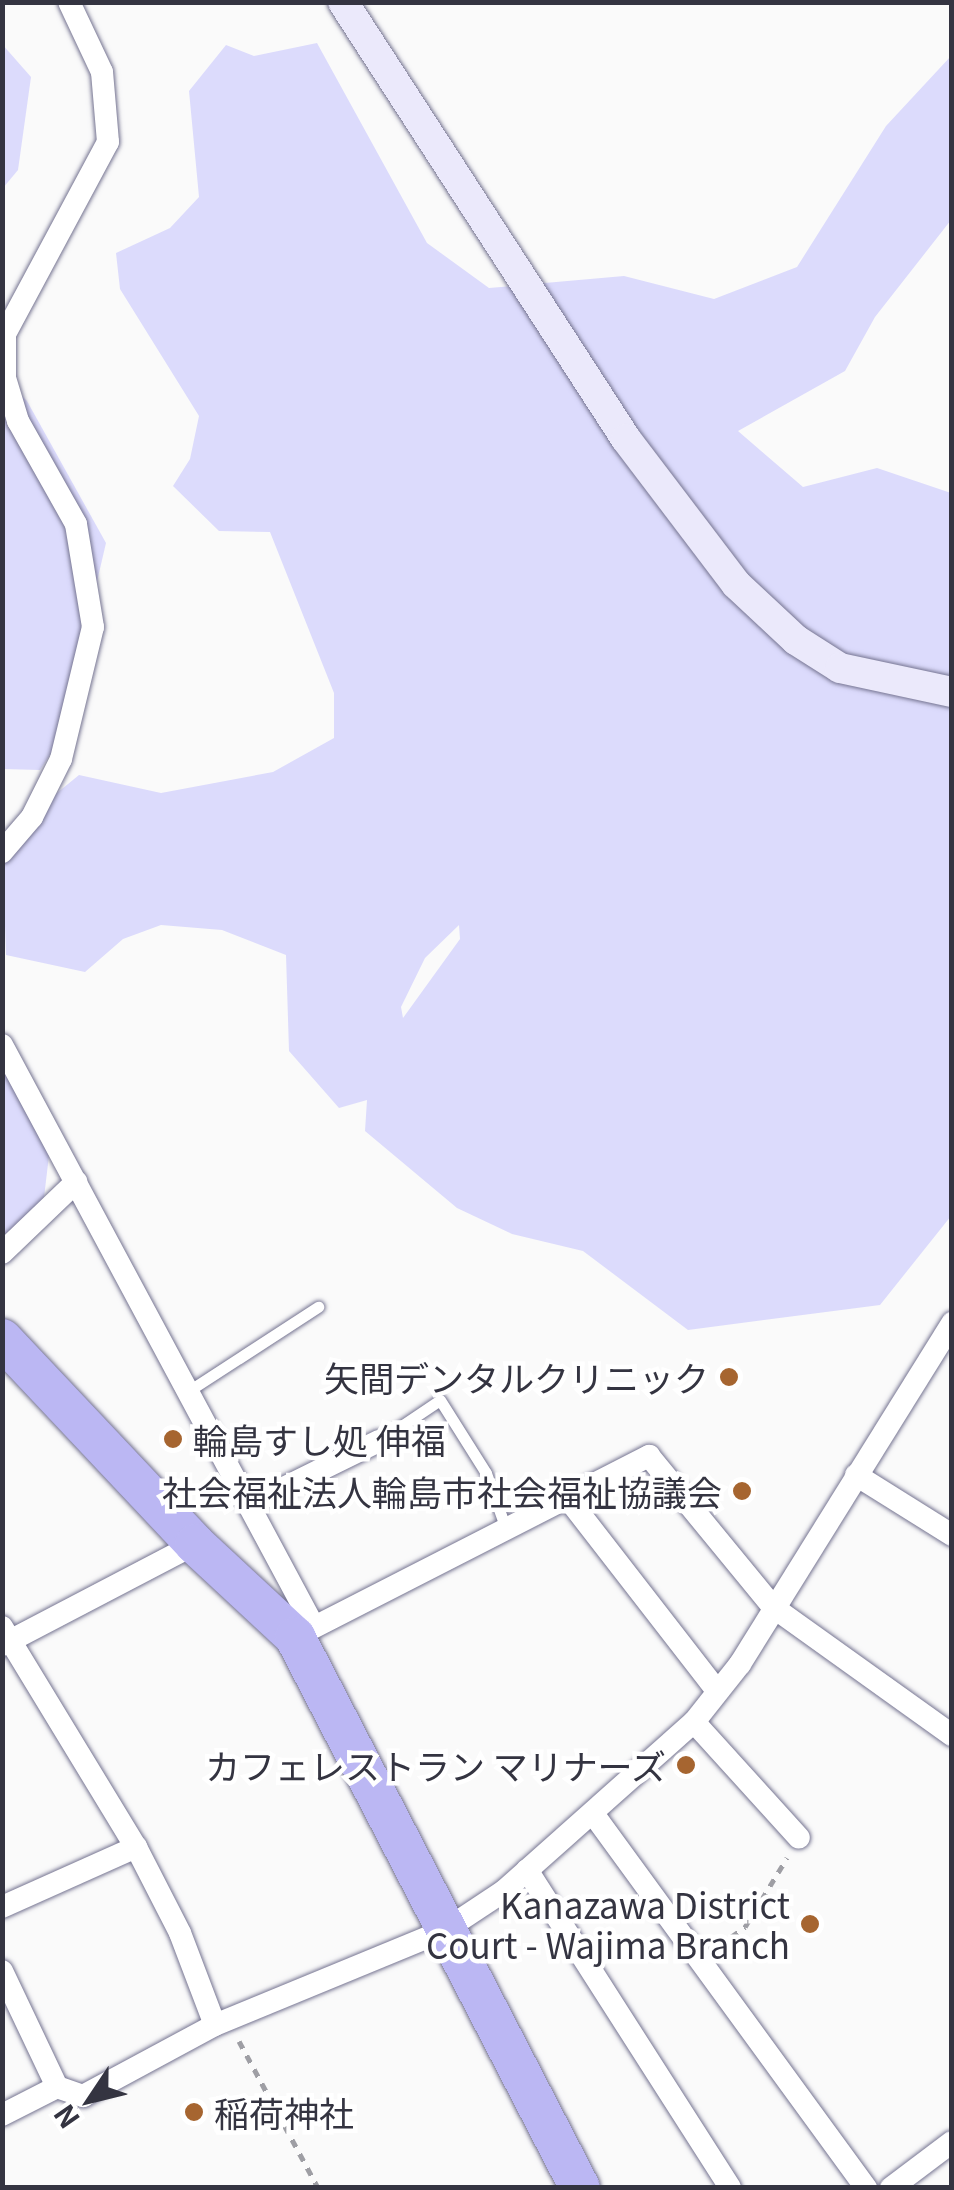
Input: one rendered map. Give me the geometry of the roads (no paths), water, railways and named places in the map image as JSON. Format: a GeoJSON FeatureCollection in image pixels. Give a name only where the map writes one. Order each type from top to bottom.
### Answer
{"type":"FeatureCollection","features":[{"type":"Feature","properties":{"kind":"highway"},"geometry":{"type":"LineString","coordinates":[[2,1339],[195,1544],[304,1631],[445,1930],[580,2188]]}},
{"type":"Feature","properties":{"kind":"street"},"geometry":{"type":"LineString","coordinates":[[2,852],[32,816],[61,759],[93,627],[76,524],[18,420],[5,378],[6,334],[108,142],[102,72],[69,2]]}},
{"type":"Feature","properties":{"kind":"street"},"geometry":{"type":"LineString","coordinates":[[343,2],[626,440],[736,584],[796,640],[840,668],[952,692]]}},
{"type":"Feature","properties":{"kind":"street"},"geometry":{"type":"LineString","coordinates":[[2,1045],[190,1390],[249,1505],[304,1631],[649,1456],[774,1607],[952,1735]]}},
{"type":"Feature","properties":{"kind":"street"},"geometry":{"type":"LineString","coordinates":[[2,1253],[76,1182]]}},
{"type":"Feature","properties":{"kind":"street"},"geometry":{"type":"LineString","coordinates":[[2,2114],[57,2087],[84,2096],[222,2023],[445,1930],[594,1815],[694,1722],[717,1692],[952,1323]]}},
{"type":"Feature","properties":{"kind":"street"},"geometry":{"type":"LineString","coordinates":[[249,1505],[379,1441]]}},
{"type":"Feature","properties":{"kind":"street"},"geometry":{"type":"LineString","coordinates":[[856,1475],[952,1535]]}},
{"type":"Feature","properties":{"kind":"street"},"geometry":{"type":"LineString","coordinates":[[566,1496],[717,1692]]}},
{"type":"Feature","properties":{"kind":"street"},"geometry":{"type":"LineString","coordinates":[[195,1544],[6,1637],[136,1848],[222,2023]]}},
{"type":"Feature","properties":{"kind":"street"},"geometry":{"type":"LineString","coordinates":[[694,1722],[799,1838]]}},
{"type":"Feature","properties":{"kind":"street"},"geometry":{"type":"LineString","coordinates":[[594,1815],[866,2188]]}},
{"type":"Feature","properties":{"kind":"street"},"geometry":{"type":"LineString","coordinates":[[2,1907],[136,1848]]}},
{"type":"Feature","properties":{"kind":"street"},"geometry":{"type":"LineString","coordinates":[[527,1870],[730,2188]]}},
{"type":"Feature","properties":{"kind":"street"},"geometry":{"type":"LineString","coordinates":[[2,1971],[57,2087]]}},
{"type":"Feature","properties":{"kind":"street"},"geometry":{"type":"LineString","coordinates":[[891,2188],[952,2142]]}},
{"type":"Feature","properties":{"kind":"lane"},"geometry":{"type":"LineString","coordinates":[[190,1390],[318,1307]]}},
{"type":"Feature","properties":{"kind":"lane"},"geometry":{"type":"LineString","coordinates":[[379,1441],[440,1400],[486,1473],[506,1530]]}},
{"type":"Feature","properties":{"kind":"place","name":"矢間デンタルクリニック"},"geometry":{"type":"Point","coordinates":[729,1377]}},
{"type":"Feature","properties":{"kind":"place","name":"輪島すし処 伸福"},"geometry":{"type":"Point","coordinates":[173,1439]}},
{"type":"Feature","properties":{"kind":"place","name":"社会福祉法人輪島市社会福祉協議会"},"geometry":{"type":"Point","coordinates":[742,1491]}},
{"type":"Feature","properties":{"kind":"place","name":"カフェレストラン マリナーズ"},"geometry":{"type":"Point","coordinates":[686,1765]}},
{"type":"Feature","properties":{"kind":"place","name":"Kanazawa District Court - Wajima Branch"},"geometry":{"type":"Point","coordinates":[810,1924]}},
{"type":"Feature","properties":{"kind":"place","name":"稲荷神社"},"geometry":{"type":"Point","coordinates":[194,2112]}}]}
